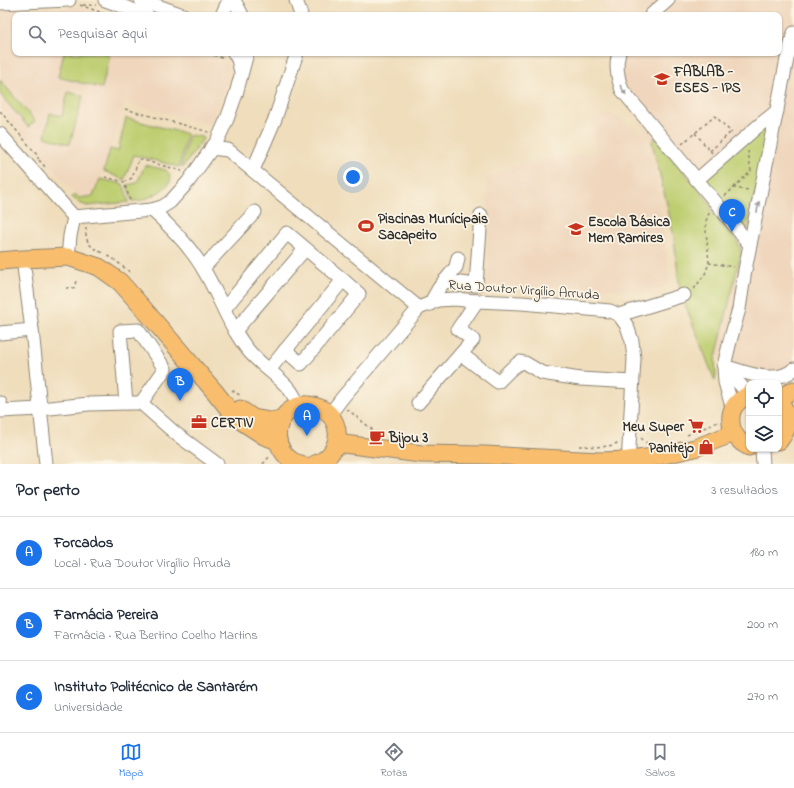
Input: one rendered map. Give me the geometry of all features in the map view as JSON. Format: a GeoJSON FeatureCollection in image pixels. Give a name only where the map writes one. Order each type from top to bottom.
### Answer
{"type":"FeatureCollection","features":[{"type":"Feature","properties":{"kind":"main road"},"geometry":{"type":"LineString","coordinates":[[0,261],[68,257],[99,267],[120,282],[236,405],[253,418],[270,421],[282,419]]}},
{"type":"Feature","properties":{"kind":"main road"},"geometry":{"type":"LineString","coordinates":[[782,395],[794,390]]}},
{"type":"Feature","properties":{"kind":"main road"},"geometry":{"type":"LineString","coordinates":[[223,391],[235,417],[264,436],[278,441]]}},
{"type":"Feature","properties":{"kind":"main road"},"geometry":{"type":"LineString","coordinates":[[746,397],[738,401],[727,415],[734,433],[741,442],[746,445]]}},
{"type":"Feature","properties":{"kind":"main road"},"geometry":{"type":"LineString","coordinates":[[782,404],[791,416],[782,437]]}},
{"type":"Feature","properties":{"kind":"main road"},"geometry":{"type":"LineString","coordinates":[[300,464],[288,458],[282,451],[278,441],[277,430],[282,419],[289,411],[299,406],[310,405],[321,408],[334,408],[337,433],[336,443],[332,452],[326,459],[315,464]]}},
{"type":"Feature","properties":{"kind":"main road"},"geometry":{"type":"LineString","coordinates":[[336,443],[417,459],[628,462],[695,448],[734,433]]}},
{"type":"Feature","properties":{"kind":"street"},"geometry":{"type":"LineString","coordinates":[[0,3],[69,0]]}},
{"type":"Feature","properties":{"kind":"street"},"geometry":{"type":"LineString","coordinates":[[105,0],[139,12]]}},
{"type":"Feature","properties":{"kind":"street"},"geometry":{"type":"LineString","coordinates":[[141,0],[175,12]]}},
{"type":"Feature","properties":{"kind":"street"},"geometry":{"type":"LineString","coordinates":[[223,12],[229,0]]}},
{"type":"Feature","properties":{"kind":"street"},"geometry":{"type":"LineString","coordinates":[[234,0],[240,12]]}},
{"type":"Feature","properties":{"kind":"street"},"geometry":{"type":"LineString","coordinates":[[296,0],[300,12]]}},
{"type":"Feature","properties":{"kind":"street"},"geometry":{"type":"LineString","coordinates":[[654,12],[668,0]]}},
{"type":"Feature","properties":{"kind":"street"},"geometry":{"type":"LineString","coordinates":[[727,415],[724,366],[738,309],[787,59],[794,33]]}},
{"type":"Feature","properties":{"kind":"street"},"geometry":{"type":"LineString","coordinates":[[233,56],[238,60],[242,72]]}},
{"type":"Feature","properties":{"kind":"street"},"geometry":{"type":"LineString","coordinates":[[0,134],[25,162],[80,216],[152,210],[162,207],[170,202],[188,182],[209,143],[217,141],[236,94],[246,56]]}},
{"type":"Feature","properties":{"kind":"street"},"geometry":{"type":"LineString","coordinates":[[253,170],[276,119],[296,56]]}},
{"type":"Feature","properties":{"kind":"street"},"geometry":{"type":"LineString","coordinates":[[618,56],[618,80],[622,90],[750,245]]}},
{"type":"Feature","properties":{"kind":"street"},"geometry":{"type":"LineString","coordinates":[[697,180],[736,137],[777,111]]}},
{"type":"Feature","properties":{"kind":"street"},"geometry":{"type":"LineString","coordinates":[[209,143],[228,150],[424,306]]}},
{"type":"Feature","properties":{"kind":"street"},"geometry":{"type":"LineString","coordinates":[[152,210],[178,234],[196,257],[235,331],[257,360],[289,389],[299,406]]}},
{"type":"Feature","properties":{"kind":"street"},"geometry":{"type":"LineString","coordinates":[[203,268],[255,212]]}},
{"type":"Feature","properties":{"kind":"street"},"geometry":{"type":"LineString","coordinates":[[444,281],[476,284],[481,215]]}},
{"type":"Feature","properties":{"kind":"street"},"geometry":{"type":"LineString","coordinates":[[68,257],[70,236],[80,216]]}},
{"type":"Feature","properties":{"kind":"street"},"geometry":{"type":"LineString","coordinates":[[224,309],[287,233],[359,294],[301,364],[285,350]]}},
{"type":"Feature","properties":{"kind":"street"},"geometry":{"type":"LineString","coordinates":[[235,331],[305,249]]}},
{"type":"Feature","properties":{"kind":"street"},"geometry":{"type":"LineString","coordinates":[[334,408],[439,288],[456,267],[458,258]]}},
{"type":"Feature","properties":{"kind":"street"},"geometry":{"type":"LineString","coordinates":[[23,259],[46,464]]}},
{"type":"Feature","properties":{"kind":"street"},"geometry":{"type":"LineString","coordinates":[[269,370],[343,280]]}},
{"type":"Feature","properties":{"kind":"street"},"geometry":{"type":"LineString","coordinates":[[628,462],[634,358],[632,341],[627,326],[619,315],[684,295]]}},
{"type":"Feature","properties":{"kind":"street","name":"Rua Doutor Virgílio Arruda"},"geometry":{"type":"LineString","coordinates":[[424,306],[438,300],[454,299],[477,302],[522,303],[610,311],[619,315]]}},
{"type":"Feature","properties":{"kind":"street"},"geometry":{"type":"LineString","coordinates":[[418,403],[473,340],[458,329],[477,302]]}},
{"type":"Feature","properties":{"kind":"street"},"geometry":{"type":"LineString","coordinates":[[0,334],[32,330]]}},
{"type":"Feature","properties":{"kind":"street"},"geometry":{"type":"LineString","coordinates":[[126,403],[120,331],[138,330],[165,369],[141,403]]}},
{"type":"Feature","properties":{"kind":"street"},"geometry":{"type":"LineString","coordinates":[[461,354],[498,382],[520,362],[525,363],[542,374],[587,380],[632,382]]}},
{"type":"Feature","properties":{"kind":"street"},"geometry":{"type":"LineString","coordinates":[[724,366],[766,377],[781,376],[794,369]]}},
{"type":"Feature","properties":{"kind":"street"},"geometry":{"type":"LineString","coordinates":[[724,366],[746,392]]}},
{"type":"Feature","properties":{"kind":"street"},"geometry":{"type":"LineString","coordinates":[[0,403],[0,411],[89,404],[141,403],[175,433],[217,464]]}},
{"type":"Feature","properties":{"kind":"street"},"geometry":{"type":"LineString","coordinates":[[763,452],[763,464]]}},
{"type":"Feature","properties":{"kind":"path"},"geometry":{"type":"LineString","coordinates":[[216,56],[228,61],[229,56]]}},
{"type":"Feature","properties":{"kind":"path"},"geometry":{"type":"LineString","coordinates":[[125,109],[209,132],[209,143]]}},
{"type":"Feature","properties":{"kind":"path"},"geometry":{"type":"LineString","coordinates":[[682,144],[715,116],[736,137],[748,152],[751,171],[710,211],[706,221],[709,263],[700,282],[694,289],[684,295]]}},
{"type":"Feature","properties":{"kind":"path"},"geometry":{"type":"LineString","coordinates":[[695,133],[714,156]]}},
{"type":"Feature","properties":{"kind":"path"},"geometry":{"type":"LineString","coordinates":[[710,150],[736,137]]}},
{"type":"Feature","properties":{"kind":"path"},"geometry":{"type":"LineString","coordinates":[[105,177],[124,182],[132,178],[139,159],[182,171]]}},
{"type":"Feature","properties":{"kind":"path"},"geometry":{"type":"LineString","coordinates":[[25,162],[40,160],[49,171]]}},
{"type":"Feature","properties":{"kind":"path"},"geometry":{"type":"LineString","coordinates":[[124,182],[131,204]]}},
{"type":"Feature","properties":{"kind":"path"},"geometry":{"type":"LineString","coordinates":[[733,188],[761,192]]}},
{"type":"Feature","properties":{"kind":"path"},"geometry":{"type":"LineString","coordinates":[[80,216],[86,232],[87,242],[92,248],[118,262],[134,277]]}},
{"type":"Feature","properties":{"kind":"path"},"geometry":{"type":"LineString","coordinates":[[709,263],[745,270]]}},
{"type":"Feature","properties":{"kind":"path"},"geometry":{"type":"LineString","coordinates":[[66,288],[74,288],[76,281]]}},
{"type":"Feature","properties":{"kind":"path"},"geometry":{"type":"LineString","coordinates":[[223,391],[246,399]]}},
{"type":"Feature","properties":{"kind":"path"},"geometry":{"type":"LineString","coordinates":[[334,408],[385,438]]}},
{"type":"Feature","properties":{"kind":"path"},"geometry":{"type":"LineString","coordinates":[[685,436],[727,415]]}},
{"type":"Feature","properties":{"kind":"path"},"geometry":{"type":"LineString","coordinates":[[576,446],[608,446],[616,444],[620,439],[620,436],[639,436],[648,444]]}},
{"type":"Feature","properties":{"kind":"shaded area"},"geometry":{"type":"Polygon","coordinates":[[[600,0],[794,0],[794,65],[788,83],[794,90],[794,362],[780,370],[767,372],[701,350],[681,288],[658,176],[643,127],[616,88],[613,56],[782,56],[782,12],[605,12],[601,6],[600,0]]]}},
{"type":"Feature","properties":{"kind":"shaded area"},"geometry":{"type":"Polygon","coordinates":[[[81,6],[96,12],[12,12],[12,56],[211,56],[228,62],[229,79],[210,125],[125,102],[104,171],[93,196],[79,198],[0,108],[0,11],[81,6]]]}},
{"type":"Feature","properties":{"kind":"shaded area","name":"Escola Básica Mem Ramires"},"geometry":{"type":"Polygon","coordinates":[[[610,113],[643,134],[656,177],[670,282],[653,291],[489,285],[487,177],[529,161],[595,152],[592,119],[610,113]]]}},
{"type":"Feature","properties":{"kind":"green space"},"geometry":{"type":"Polygon","coordinates":[[[63,56],[110,56],[102,88],[58,77],[63,56]]]}},
{"type":"Feature","properties":{"kind":"green space"},"geometry":{"type":"Polygon","coordinates":[[[0,80],[35,121],[28,127],[0,94],[0,80]]]}},
{"type":"Feature","properties":{"kind":"green space"},"geometry":{"type":"Polygon","coordinates":[[[68,92],[83,96],[70,144],[45,137],[50,113],[62,116],[68,92]]]}},
{"type":"Feature","properties":{"kind":"green space"},"geometry":{"type":"Polygon","coordinates":[[[126,118],[187,134],[179,167],[134,155],[124,180],[104,171],[110,149],[118,151],[126,118]]]}},
{"type":"Feature","properties":{"kind":"green space"},"geometry":{"type":"Polygon","coordinates":[[[763,128],[768,131],[748,229],[745,230],[699,180],[763,128]]]}},
{"type":"Feature","properties":{"kind":"green space"},"geometry":{"type":"Polygon","coordinates":[[[189,135],[202,137],[203,139],[183,167],[181,167],[189,135]]]}},
{"type":"Feature","properties":{"kind":"green space"},"geometry":{"type":"Polygon","coordinates":[[[655,137],[712,206],[710,209],[737,241],[741,253],[715,361],[715,381],[680,291],[674,238],[652,142],[655,137]]]}},
{"type":"Feature","properties":{"kind":"green space"},"geometry":{"type":"Polygon","coordinates":[[[145,165],[166,170],[171,180],[163,189],[151,196],[142,200],[132,201],[127,185],[137,183],[145,165]]]}},
{"type":"Feature","properties":{"kind":"green space"},"geometry":{"type":"Polygon","coordinates":[[[100,179],[123,184],[129,202],[87,206],[79,203],[72,197],[75,194],[79,198],[93,196],[100,179]]]}},
{"type":"Feature","properties":{"kind":"place","name":"FABLAB - ESES - IPS"},"geometry":{"type":"Point","coordinates":[662,79]}},
{"type":"Feature","properties":{"kind":"place","name":"Piscinas Munícipais Sacapeito"},"geometry":{"type":"Point","coordinates":[366,226]}},
{"type":"Feature","properties":{"kind":"place","name":"Escola Básica Mem Ramires"},"geometry":{"type":"Point","coordinates":[576,229]}},
{"type":"Feature","properties":{"kind":"place","name":"Instituto Politécnico de Santarém"},"geometry":{"type":"Point","coordinates":[732,232]}},
{"type":"Feature","properties":{"kind":"place","name":"Farmácia Pereira"},"geometry":{"type":"Point","coordinates":[180,401]}},
{"type":"Feature","properties":{"kind":"place","name":"CERTIV"},"geometry":{"type":"Point","coordinates":[199,422]}},
{"type":"Feature","properties":{"kind":"place","name":"Meu Super"},"geometry":{"type":"Point","coordinates":[696,426]}},
{"type":"Feature","properties":{"kind":"place","name":"Forcados"},"geometry":{"type":"Point","coordinates":[307,436]}},
{"type":"Feature","properties":{"kind":"place","name":"Bijou 3"},"geometry":{"type":"Point","coordinates":[377,437]}},
{"type":"Feature","properties":{"kind":"place","name":"Panitejo"},"geometry":{"type":"Point","coordinates":[706,447]}}]}
